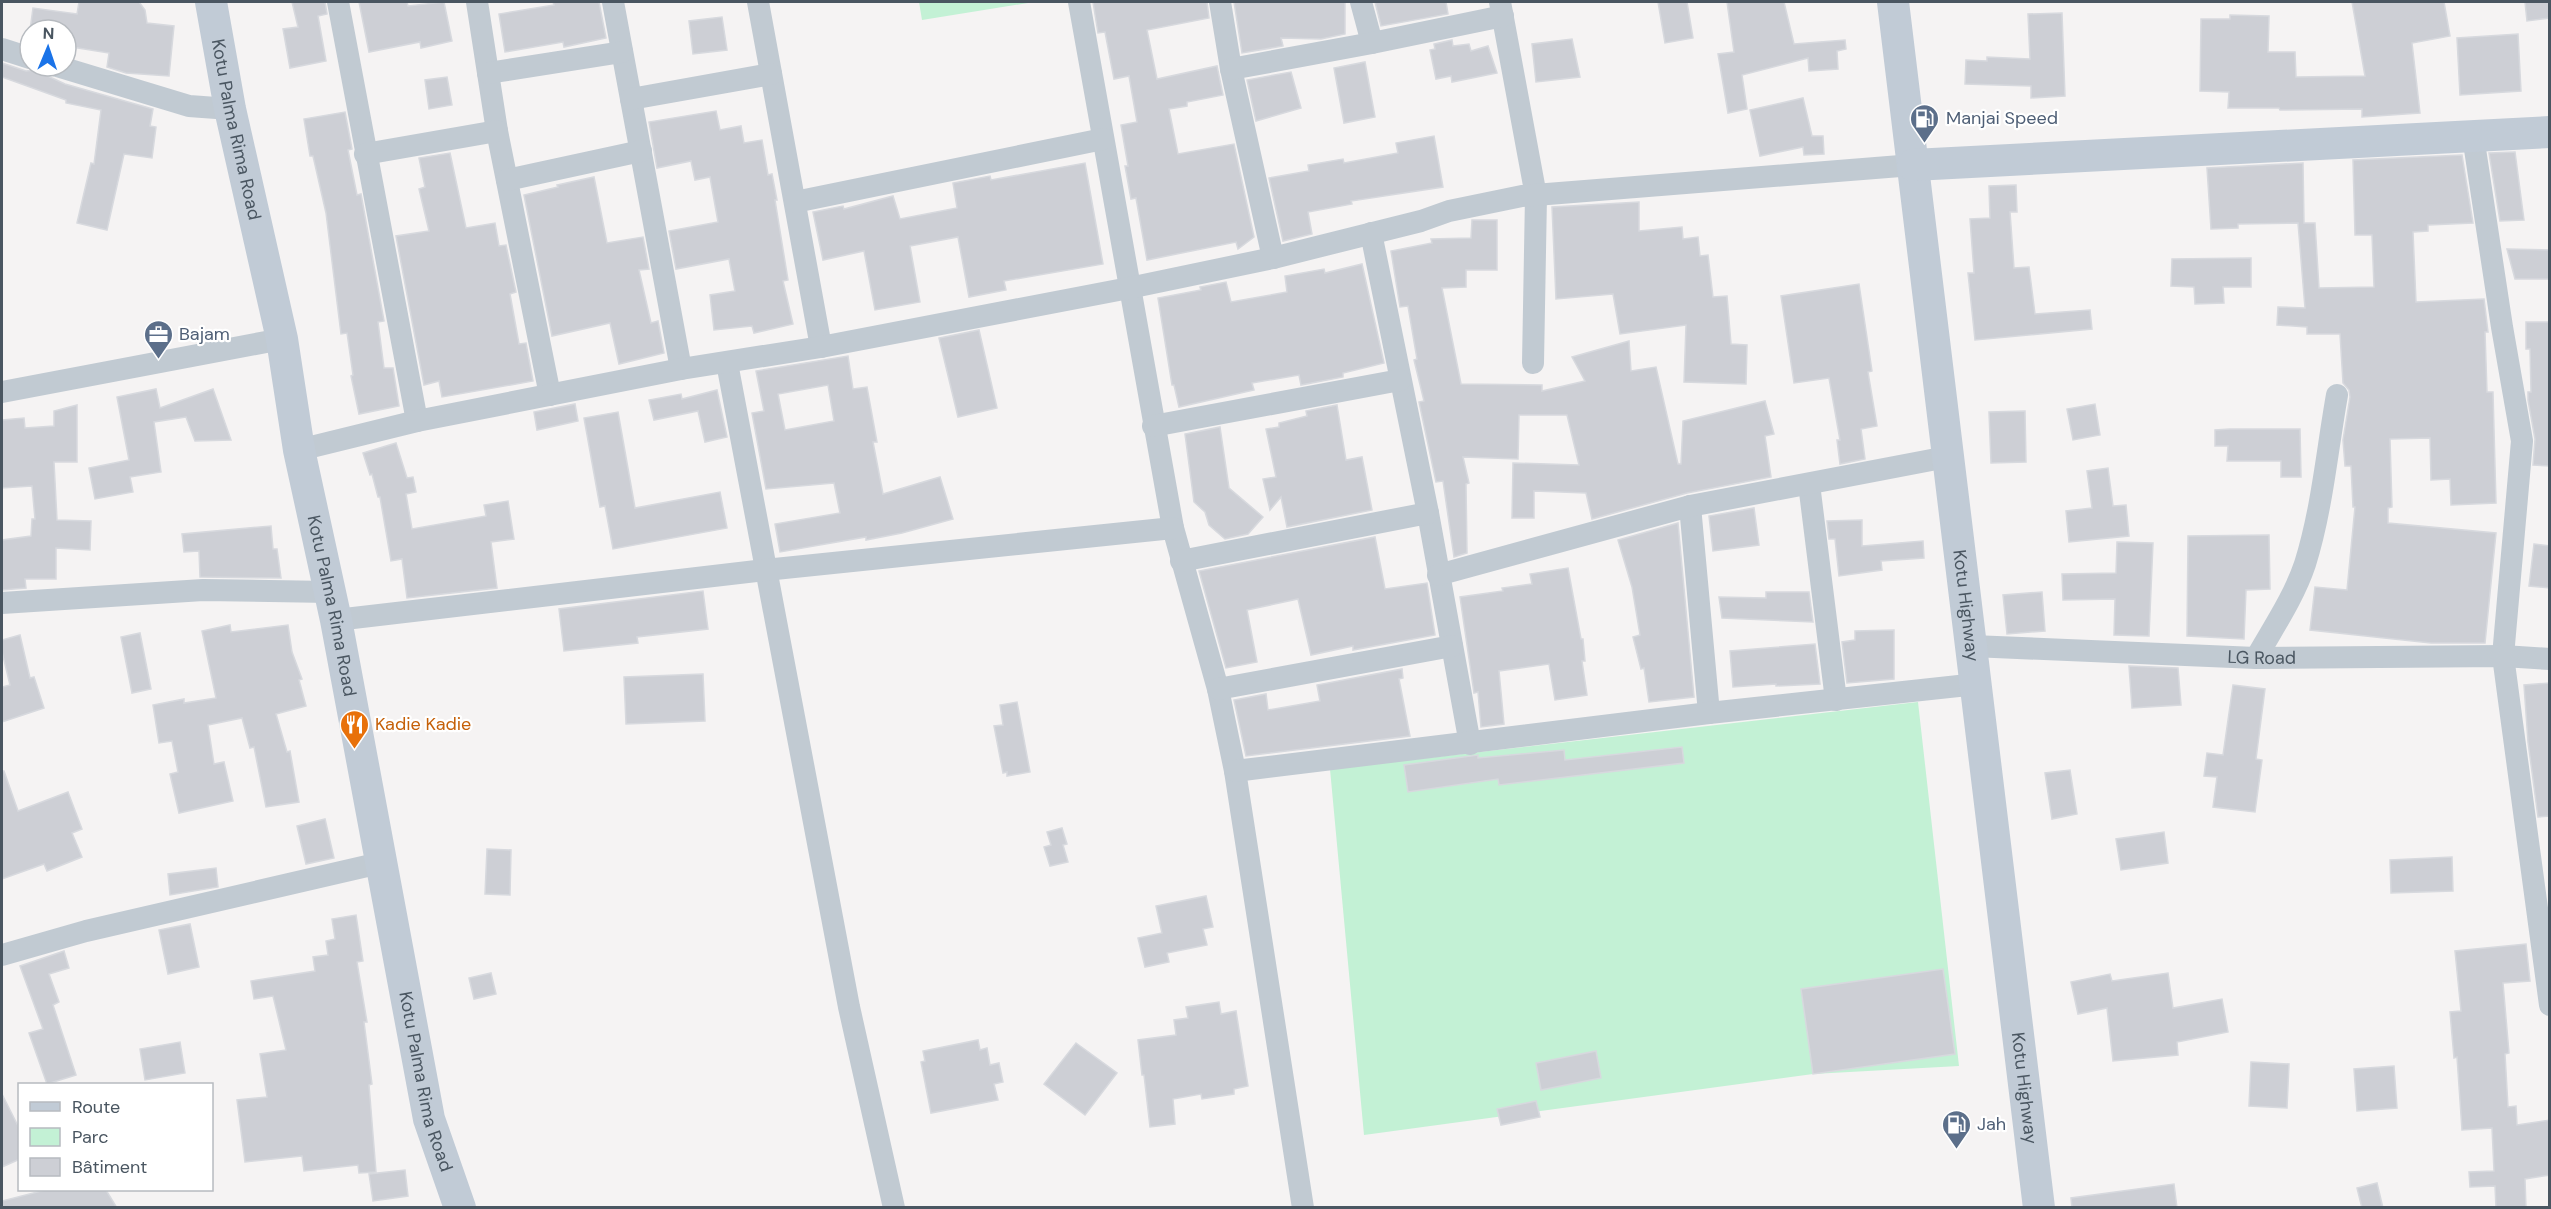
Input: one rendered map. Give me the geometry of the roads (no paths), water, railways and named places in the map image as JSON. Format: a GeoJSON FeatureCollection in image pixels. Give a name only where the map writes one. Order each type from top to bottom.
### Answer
{"type":"FeatureCollection","features":[{"type":"Feature","properties":{"kind":"street","name":"Kotu Palma Rima Road"},"geometry":{"type":"LineString","coordinates":[[211,2],[230,109],[282,339],[299,450],[333,606],[429,1119],[460,1208]]}},
{"type":"Feature","properties":{"kind":"street"},"geometry":{"type":"LineString","coordinates":[[338,2],[417,421]]}},
{"type":"Feature","properties":{"kind":"street"},"geometry":{"type":"LineString","coordinates":[[477,2],[497,131],[550,395]]}},
{"type":"Feature","properties":{"kind":"street"},"geometry":{"type":"LineString","coordinates":[[613,2],[681,369]]}},
{"type":"Feature","properties":{"kind":"street"},"geometry":{"type":"LineString","coordinates":[[758,2],[821,347]]}},
{"type":"Feature","properties":{"kind":"street"},"geometry":{"type":"LineString","coordinates":[[1079,2],[1173,528],[1218,689],[1235,771],[1303,1208]]}},
{"type":"Feature","properties":{"kind":"street"},"geometry":{"type":"LineString","coordinates":[[1220,2],[1231,69],[1273,258]]}},
{"type":"Feature","properties":{"kind":"street"},"geometry":{"type":"LineString","coordinates":[[1361,2],[1372,44]]}},
{"type":"Feature","properties":{"kind":"street","name":"Kotu Highway"},"geometry":{"type":"LineString","coordinates":[[1893,2],[1947,457],[1977,684],[2029,1133],[2040,1208]]}},
{"type":"Feature","properties":{"kind":"street"},"geometry":{"type":"LineString","coordinates":[[1231,69],[1372,44],[1501,9],[1536,196],[1533,363]]}},
{"type":"Feature","properties":{"kind":"street"},"geometry":{"type":"LineString","coordinates":[[2,48],[18,54]]}},
{"type":"Feature","properties":{"kind":"street"},"geometry":{"type":"LineString","coordinates":[[488,74],[622,52]]}},
{"type":"Feature","properties":{"kind":"street"},"geometry":{"type":"LineString","coordinates":[[78,72],[189,106],[230,109]]}},
{"type":"Feature","properties":{"kind":"street"},"geometry":{"type":"LineString","coordinates":[[631,99],[771,74]]}},
{"type":"Feature","properties":{"kind":"street"},"geometry":{"type":"LineString","coordinates":[[2516,132],[2550,122]]}},
{"type":"Feature","properties":{"kind":"street"},"geometry":{"type":"LineString","coordinates":[[365,154],[497,131]]}},
{"type":"Feature","properties":{"kind":"street"},"geometry":{"type":"LineString","coordinates":[[299,450],[417,421],[681,369],[821,347],[1130,288],[1273,258],[1421,221],[1449,211],[1522,196],[1913,165],[2550,132]]}},
{"type":"Feature","properties":{"kind":"street"},"geometry":{"type":"LineString","coordinates":[[2473,136],[2522,441],[2503,656],[2550,1005]]}},
{"type":"Feature","properties":{"kind":"street"},"geometry":{"type":"LineString","coordinates":[[795,202],[1103,139]]}},
{"type":"Feature","properties":{"kind":"street"},"geometry":{"type":"LineString","coordinates":[[507,180],[641,151]]}},
{"type":"Feature","properties":{"kind":"street"},"geometry":{"type":"LineString","coordinates":[[1371,233],[1428,513],[1470,744]]}},
{"type":"Feature","properties":{"kind":"street"},"geometry":{"type":"LineString","coordinates":[[2,392],[282,339]]}},
{"type":"Feature","properties":{"kind":"street"},"geometry":{"type":"LineString","coordinates":[[727,363],[849,1007],[894,1208]]}},
{"type":"Feature","properties":{"kind":"street"},"geometry":{"type":"LineString","coordinates":[[1154,426],[1400,380]]}},
{"type":"Feature","properties":{"kind":"street"},"geometry":{"type":"LineString","coordinates":[[2256,658],[2294,591],[2304,566],[2313,535],[2337,395]]}},
{"type":"Feature","properties":{"kind":"street"},"geometry":{"type":"LineString","coordinates":[[1438,575],[1690,506],[1947,457]]}},
{"type":"Feature","properties":{"kind":"street"},"geometry":{"type":"LineString","coordinates":[[1809,484],[1836,700]]}},
{"type":"Feature","properties":{"kind":"street"},"geometry":{"type":"LineString","coordinates":[[1690,506],[1709,713]]}},
{"type":"Feature","properties":{"kind":"street"},"geometry":{"type":"LineString","coordinates":[[1181,561],[1428,513]]}},
{"type":"Feature","properties":{"kind":"street"},"geometry":{"type":"LineString","coordinates":[[2,603],[203,590],[333,606],[765,570],[1173,528]]}},
{"type":"Feature","properties":{"kind":"street"},"geometry":{"type":"LineString","coordinates":[[1218,689],[1452,646]]}},
{"type":"Feature","properties":{"kind":"street","name":"LG Road"},"geometry":{"type":"LineString","coordinates":[[1972,646],[2256,658],[2503,656],[2550,659]]}},
{"type":"Feature","properties":{"kind":"street"},"geometry":{"type":"LineString","coordinates":[[1235,771],[1709,713],[1977,684]]}},
{"type":"Feature","properties":{"kind":"street"},"geometry":{"type":"LineString","coordinates":[[2,955],[86,931],[380,863]]}},
{"type":"Feature","properties":{"kind":"place","name":"Manjai Speed"},"geometry":{"type":"Point","coordinates":[1925,144]}},
{"type":"Feature","properties":{"kind":"place","name":"Bajam"},"geometry":{"type":"Point","coordinates":[158,360]}},
{"type":"Feature","properties":{"kind":"place","name":"Kadie Kadie"},"geometry":{"type":"Point","coordinates":[354,750]}},
{"type":"Feature","properties":{"kind":"place","name":"Jah"},"geometry":{"type":"Point","coordinates":[1956,1150]}}]}
